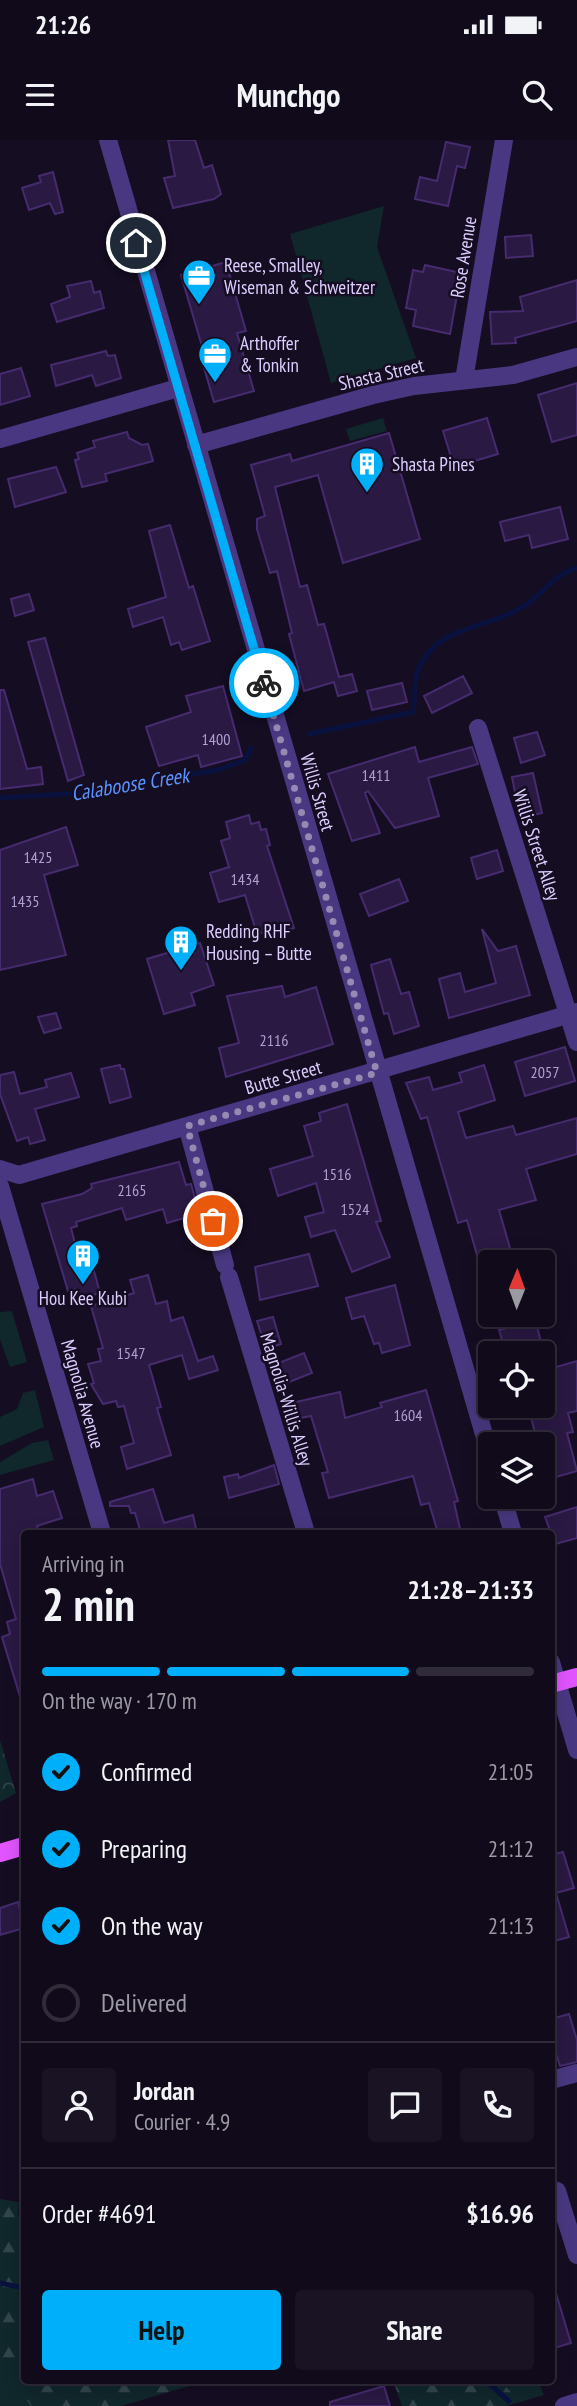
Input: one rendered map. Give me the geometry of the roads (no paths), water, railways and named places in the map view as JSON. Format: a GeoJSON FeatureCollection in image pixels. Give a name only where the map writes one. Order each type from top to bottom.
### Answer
{"type":"FeatureCollection","features":[{"type":"Feature","properties":{"kind":"main road"},"geometry":{"type":"LineString","coordinates":[[555,1684],[577,1676]]}},
{"type":"Feature","properties":{"kind":"main road"},"geometry":{"type":"LineString","coordinates":[[0,1853],[21,1847]]}},
{"type":"Feature","properties":{"kind":"street","name":"Willis Street"},"geometry":{"type":"LineString","coordinates":[[108,140],[483,1432]]}},
{"type":"Feature","properties":{"kind":"street","name":"Rose Avenue"},"geometry":{"type":"LineString","coordinates":[[464,380],[504,140]]}},
{"type":"Feature","properties":{"kind":"street","name":"Shasta Street"},"geometry":{"type":"LineString","coordinates":[[196,445],[373,395],[414,386],[513,375],[577,357]]}},
{"type":"Feature","properties":{"kind":"street"},"geometry":{"type":"LineString","coordinates":[[0,439],[178,388]]}},
{"type":"Feature","properties":{"kind":"street","name":"Willis Street Alley"},"geometry":{"type":"LineString","coordinates":[[478,728],[573,1014],[577,1042]]}},
{"type":"Feature","properties":{"kind":"street","name":"Butte Street"},"geometry":{"type":"LineString","coordinates":[[0,1169],[16,1175],[377,1073],[573,1014]]}},
{"type":"Feature","properties":{"kind":"street","name":"Magnolia-Willis Alley"},"geometry":{"type":"LineString","coordinates":[[187,1126],[227,1271],[305,1530]]}},
{"type":"Feature","properties":{"kind":"street","name":"Magnolia Avenue"},"geometry":{"type":"LineString","coordinates":[[0,1186],[101,1530]]}},
{"type":"Feature","properties":{"kind":"street"},"geometry":{"type":"LineString","coordinates":[[506,1509],[512,1530]]}},
{"type":"Feature","properties":{"kind":"street"},"geometry":{"type":"LineString","coordinates":[[555,1687],[577,1750]]}},
{"type":"Feature","properties":{"kind":"street"},"geometry":{"type":"LineString","coordinates":[[555,2079],[577,2073]]}},
{"type":"Feature","properties":{"kind":"street"},"geometry":{"type":"LineString","coordinates":[[557,2191],[577,2255]]}},
{"type":"Feature","properties":{"kind":"street"},"geometry":{"type":"LineString","coordinates":[[564,2406],[577,2402]]}},
{"type":"Feature","properties":{"kind":"waterway","name":"Calaboose Creek"},"geometry":{"type":"LineString","coordinates":[[309,734],[413,712],[418,670],[436,645],[463,630],[521,608],[553,581],[577,568]]}},
{"type":"Feature","properties":{"kind":"waterway","name":"Calaboose Creek"},"geometry":{"type":"LineString","coordinates":[[0,798],[79,793],[218,770],[245,760],[251,748]]}},
{"type":"Feature","properties":{"kind":"waterway"},"geometry":{"type":"LineString","coordinates":[[0,2283],[21,2287]]}},
{"type":"Feature","properties":{"kind":"waterway"},"geometry":{"type":"LineString","coordinates":[[490,2384],[509,2401]]}},
{"type":"Feature","properties":{"kind":"place","name":"Reese, Smalley, Wiseman & Schweitzer"},"geometry":{"type":"Point","coordinates":[199,306]}},
{"type":"Feature","properties":{"kind":"place","name":"Arthoffer & Tonkin"},"geometry":{"type":"Point","coordinates":[215,384]}},
{"type":"Feature","properties":{"kind":"place","name":"Shasta Pines"},"geometry":{"type":"Point","coordinates":[367,494]}},
{"type":"Feature","properties":{"kind":"place","name":"Redding RHF Housing – Butte"},"geometry":{"type":"Point","coordinates":[181,972]}},
{"type":"Feature","properties":{"kind":"place","name":"Hou Kee Kubi"},"geometry":{"type":"Point","coordinates":[83,1286]}}]}
